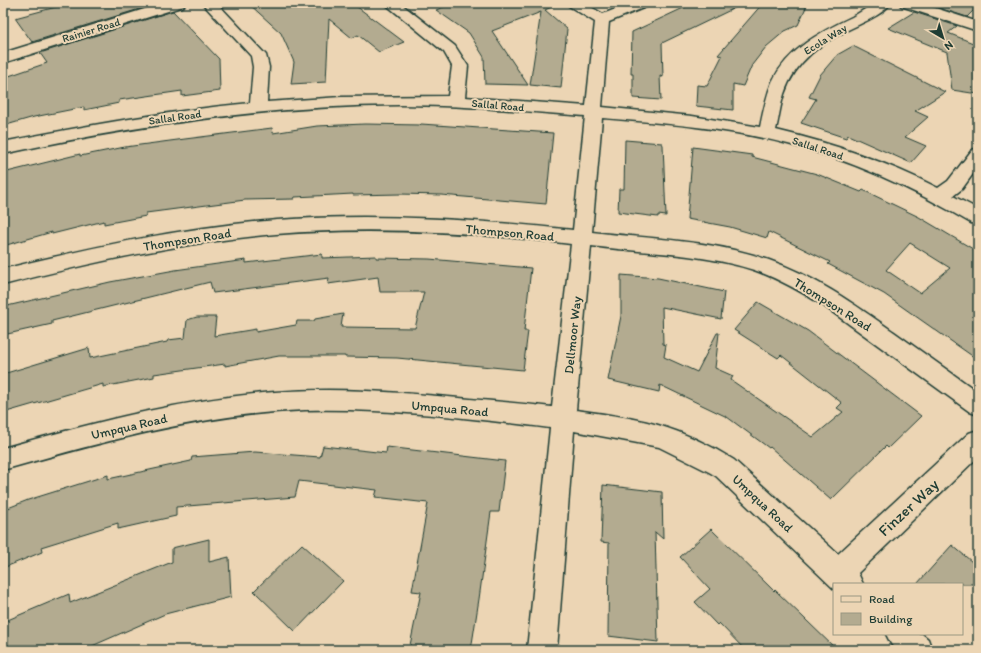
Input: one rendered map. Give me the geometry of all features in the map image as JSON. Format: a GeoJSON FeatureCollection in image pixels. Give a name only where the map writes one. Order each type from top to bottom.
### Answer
{"type":"FeatureCollection","features":[{"type":"Feature","properties":{"kind":"street","name":"Rainier Road"},"geometry":{"type":"LineString","coordinates":[[3,58],[179,3]]}},
{"type":"Feature","properties":{"kind":"street"},"geometry":{"type":"LineString","coordinates":[[209,3],[258,55],[261,68],[258,107]]}},
{"type":"Feature","properties":{"kind":"street"},"geometry":{"type":"LineString","coordinates":[[391,3],[450,49],[460,66],[456,101]]}},
{"type":"Feature","properties":{"kind":"street"},"geometry":{"type":"LineString","coordinates":[[574,3],[602,20],[643,3]]}},
{"type":"Feature","properties":{"kind":"street","name":"Ecola Way"},"geometry":{"type":"LineString","coordinates":[[767,133],[776,95],[787,70],[801,53],[820,39],[875,10],[884,3]]}},
{"type":"Feature","properties":{"kind":"street"},"geometry":{"type":"LineString","coordinates":[[906,3],[978,27]]}},
{"type":"Feature","properties":{"kind":"street","name":"Dellmoor Way"},"geometry":{"type":"LineString","coordinates":[[542,650],[602,20]]}},
{"type":"Feature","properties":{"kind":"street","name":"Sallal Road"},"geometry":{"type":"LineString","coordinates":[[3,148],[134,123],[258,107],[384,101],[456,101],[718,124],[767,133],[843,156],[904,180],[939,196],[978,218]]}},
{"type":"Feature","properties":{"kind":"street"},"geometry":{"type":"LineString","coordinates":[[939,196],[955,185],[978,154]]}},
{"type":"Feature","properties":{"kind":"street","name":"Thompson Road"},"geometry":{"type":"LineString","coordinates":[[3,277],[114,251],[231,232],[279,227],[388,224],[450,227],[582,238],[704,252],[759,264],[784,274],[835,302],[978,405]]}},
{"type":"Feature","properties":{"kind":"street","name":"Umpqua Road"},"geometry":{"type":"LineString","coordinates":[[3,459],[155,419],[218,408],[276,402],[329,400],[380,401],[563,419],[640,431],[664,437],[705,455],[725,468],[844,578]]}},
{"type":"Feature","properties":{"kind":"street","name":"Finzer Way"},"geometry":{"type":"LineString","coordinates":[[844,578],[978,441]]}},
{"type":"Feature","properties":{"kind":"street"},"geometry":{"type":"LineString","coordinates":[[902,635],[917,650]]}},
{"type":"Feature","properties":{"kind":"building"},"geometry":{"type":"Polygon","coordinates":[[[71,3],[159,3],[32,42],[15,18],[71,3]]]}},
{"type":"Feature","properties":{"kind":"building"},"geometry":{"type":"Polygon","coordinates":[[[248,3],[352,3],[404,42],[379,52],[358,35],[352,38],[329,19],[326,82],[291,84],[294,62],[281,33],[248,3]]]}},
{"type":"Feature","properties":{"kind":"building"},"geometry":{"type":"Polygon","coordinates":[[[454,3],[560,3],[545,10],[567,29],[561,88],[530,85],[541,12],[492,31],[528,85],[485,84],[484,57],[469,33],[436,10],[454,3]]]}},
{"type":"Feature","properties":{"kind":"building"},"geometry":{"type":"Polygon","coordinates":[[[694,3],[745,3],[662,43],[663,77],[660,76],[661,100],[633,98],[633,74],[631,74],[632,32],[694,3]]]}},
{"type":"Feature","properties":{"kind":"building"},"geometry":{"type":"Polygon","coordinates":[[[763,3],[808,3],[798,25],[785,31],[766,47],[752,65],[743,86],[733,84],[733,110],[696,106],[697,85],[707,86],[722,56],[718,55],[763,3]]]}},
{"type":"Feature","properties":{"kind":"building"},"geometry":{"type":"Polygon","coordinates":[[[978,3],[978,6],[967,17],[926,4],[978,3]]]}},
{"type":"Feature","properties":{"kind":"building"},"geometry":{"type":"Polygon","coordinates":[[[173,11],[219,59],[220,91],[182,96],[182,91],[119,100],[119,103],[84,110],[84,107],[34,117],[3,126],[3,78],[47,63],[40,53],[173,11]]]}},
{"type":"Feature","properties":{"kind":"building"},"geometry":{"type":"Polygon","coordinates":[[[914,12],[957,26],[948,33],[978,45],[978,94],[952,90],[947,52],[888,28],[914,12]]]}},
{"type":"Feature","properties":{"kind":"building"},"geometry":{"type":"Polygon","coordinates":[[[853,46],[945,92],[915,111],[928,117],[905,137],[926,146],[911,163],[848,135],[846,138],[801,123],[816,99],[809,97],[820,75],[837,55],[853,46]]]}},
{"type":"Feature","properties":{"kind":"building"},"geometry":{"type":"Polygon","coordinates":[[[421,124],[553,133],[546,204],[441,195],[400,194],[353,194],[295,197],[294,199],[245,200],[146,213],[146,216],[104,224],[104,221],[52,234],[52,232],[3,246],[3,173],[80,154],[80,156],[125,147],[272,128],[273,133],[317,126],[421,124]]]}},
{"type":"Feature","properties":{"kind":"building"},"geometry":{"type":"Polygon","coordinates":[[[625,140],[662,143],[666,216],[658,215],[658,217],[618,212],[619,189],[624,189],[625,140]]]}},
{"type":"Feature","properties":{"kind":"building"},"geometry":{"type":"Polygon","coordinates":[[[693,147],[752,155],[752,157],[817,174],[861,192],[863,190],[919,217],[978,252],[978,360],[884,294],[828,264],[830,262],[769,232],[767,238],[730,227],[687,219],[693,147]],[[910,243],[886,270],[920,293],[950,268],[910,243]]]}},
{"type":"Feature","properties":{"kind":"building"},"geometry":{"type":"Polygon","coordinates":[[[322,254],[322,258],[376,256],[376,258],[429,259],[531,268],[524,331],[528,331],[523,370],[397,358],[279,356],[225,366],[225,364],[154,374],[154,377],[103,387],[103,384],[3,413],[3,374],[89,348],[90,358],[167,342],[168,340],[185,338],[187,320],[197,317],[216,317],[214,336],[256,329],[256,332],[296,325],[297,321],[314,321],[315,319],[343,314],[341,327],[415,328],[424,292],[380,292],[378,277],[328,284],[329,278],[213,293],[210,282],[52,321],[52,324],[3,335],[7,306],[110,282],[175,270],[246,260],[246,263],[322,254]]]}},
{"type":"Feature","properties":{"kind":"building"},"geometry":{"type":"Polygon","coordinates":[[[621,275],[658,278],[724,292],[721,319],[662,307],[663,344],[666,345],[664,357],[697,372],[717,333],[719,333],[715,368],[733,376],[731,380],[813,437],[843,412],[837,408],[842,403],[781,355],[778,358],[734,330],[758,302],[808,331],[921,416],[888,448],[886,446],[831,500],[770,447],[769,448],[727,417],[660,385],[659,392],[608,380],[621,316],[621,275]]]}},
{"type":"Feature","properties":{"kind":"building"},"geometry":{"type":"Polygon","coordinates":[[[323,446],[386,453],[387,447],[505,461],[499,512],[491,512],[471,650],[409,650],[421,592],[412,591],[428,503],[375,497],[377,490],[299,481],[295,497],[176,507],[176,516],[118,529],[118,523],[41,547],[42,552],[3,568],[3,510],[28,500],[108,475],[108,479],[191,461],[192,457],[255,452],[320,457],[323,446]]]}},
{"type":"Feature","properties":{"kind":"building"},"geometry":{"type":"Polygon","coordinates":[[[603,485],[662,492],[663,539],[655,532],[658,642],[608,636],[609,543],[601,542],[603,485]]]}},
{"type":"Feature","properties":{"kind":"building"},"geometry":{"type":"Polygon","coordinates":[[[711,529],[837,650],[745,650],[719,623],[717,625],[695,602],[710,589],[680,557],[711,529]]]}},
{"type":"Feature","properties":{"kind":"building"},"geometry":{"type":"Polygon","coordinates":[[[209,539],[209,562],[229,557],[231,597],[165,614],[83,650],[3,650],[3,622],[69,594],[70,603],[172,562],[172,548],[209,539]]]}},
{"type":"Feature","properties":{"kind":"building"},"geometry":{"type":"Polygon","coordinates":[[[302,544],[343,581],[295,631],[254,591],[302,544]]]}},
{"type":"Feature","properties":{"kind":"building"},"geometry":{"type":"Polygon","coordinates":[[[952,545],[978,567],[978,584],[918,583],[952,545]]]}}]}
